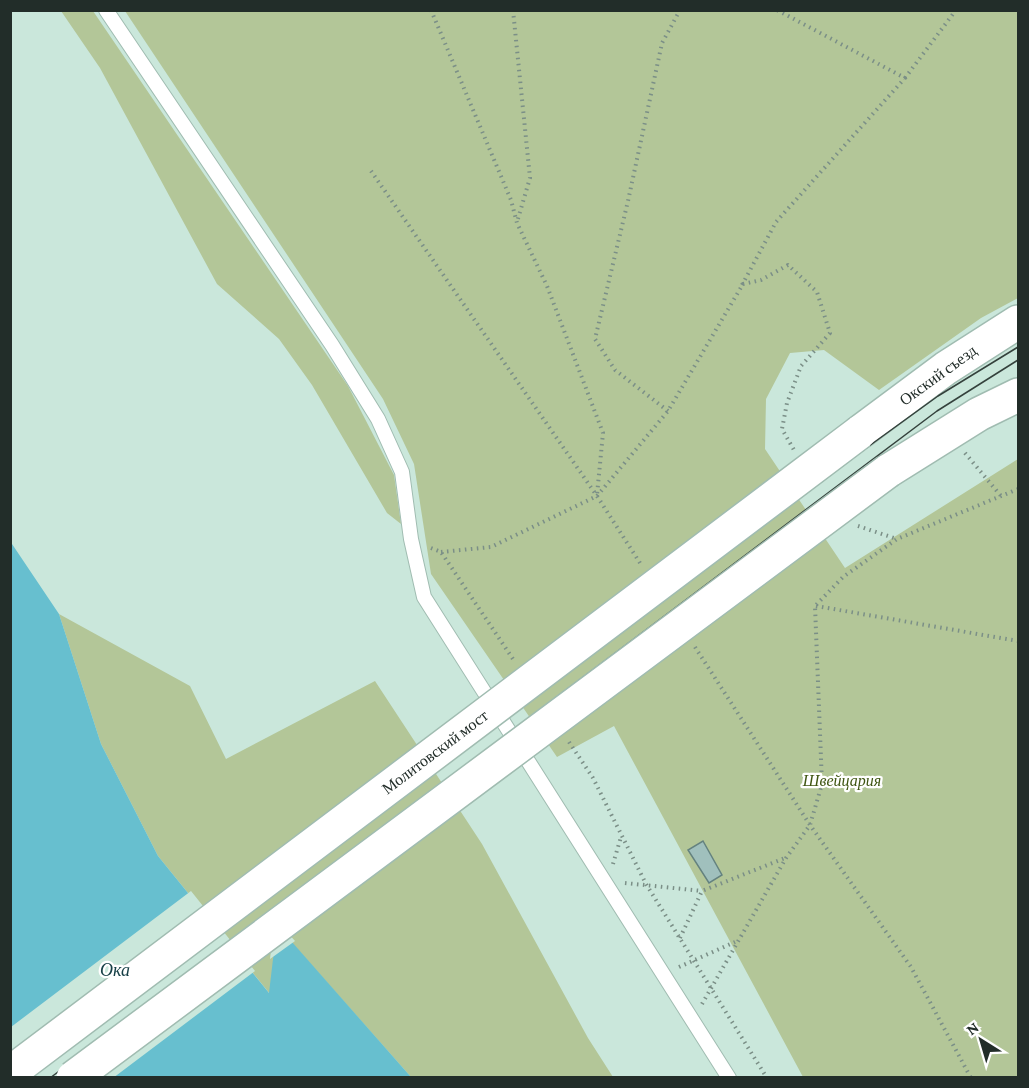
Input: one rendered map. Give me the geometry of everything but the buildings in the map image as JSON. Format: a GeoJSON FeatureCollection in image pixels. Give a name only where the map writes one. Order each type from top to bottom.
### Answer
{"type":"FeatureCollection","features":[{"type":"Feature","properties":{"kind":"main road","name":"Окский съезд"},"geometry":{"type":"LineString","coordinates":[[860,432],[946,368],[1018,322]]}},
{"type":"Feature","properties":{"kind":"main road"},"geometry":{"type":"LineString","coordinates":[[73,1077],[888,471],[979,414],[1018,395]]}},
{"type":"Feature","properties":{"kind":"main road","name":"Молитовский мост"},"geometry":{"type":"LineString","coordinates":[[10,1073],[860,432]]}},
{"type":"Feature","properties":{"kind":"lane"},"geometry":{"type":"LineString","coordinates":[[106,10],[332,345],[378,419],[402,472],[411,539],[424,597],[729,1077]]}},
{"type":"Feature","properties":{"kind":"path"},"geometry":{"type":"LineString","coordinates":[[431,10],[511,200],[517,223],[547,286],[603,433],[597,496]]}},
{"type":"Feature","properties":{"kind":"path"},"geometry":{"type":"LineString","coordinates":[[513,10],[530,178],[517,223]]}},
{"type":"Feature","properties":{"kind":"path"},"geometry":{"type":"LineString","coordinates":[[668,411],[615,370],[595,339],[626,212],[662,43],[680,10]]}},
{"type":"Feature","properties":{"kind":"path"},"geometry":{"type":"LineString","coordinates":[[777,10],[905,78]]}},
{"type":"Feature","properties":{"kind":"path"},"geometry":{"type":"LineString","coordinates":[[725,317],[776,222],[905,78],[956,10]]}},
{"type":"Feature","properties":{"kind":"path"},"geometry":{"type":"LineString","coordinates":[[411,539],[441,552],[491,547],[597,496],[668,411],[743,284],[761,280],[789,265],[817,292],[830,333]]}},
{"type":"Feature","properties":{"kind":"path"},"geometry":{"type":"LineString","coordinates":[[960,447],[1001,496]]}},
{"type":"Feature","properties":{"kind":"path"},"geometry":{"type":"LineString","coordinates":[[693,1021],[736,942],[786,858],[810,825],[822,783],[815,606],[843,577],[897,540],[1018,489]]}},
{"type":"Feature","properties":{"kind":"path"},"geometry":{"type":"LineString","coordinates":[[441,552],[513,660]]}},
{"type":"Feature","properties":{"kind":"path"},"geometry":{"type":"LineString","coordinates":[[815,606],[1018,641]]}},
{"type":"Feature","properties":{"kind":"path"},"geometry":{"type":"LineString","coordinates":[[566,738],[592,778],[646,884],[767,1077]]}},
{"type":"Feature","properties":{"kind":"path"},"geometry":{"type":"LineString","coordinates":[[607,883],[646,884],[702,891],[786,858]]}},
{"type":"Feature","properties":{"kind":"path"},"geometry":{"type":"LineString","coordinates":[[680,938],[702,891]]}},
{"type":"Feature","properties":{"kind":"path"},"geometry":{"type":"LineString","coordinates":[[694,961],[736,942]]}},
{"type":"Feature","properties":{"kind":"green space"},"geometry":{"type":"Polygon","coordinates":[[[61,11],[93,11],[348,386],[394,475],[401,524],[387,513],[312,385],[279,339],[217,284],[100,68],[61,11]]]}},
{"type":"Feature","properties":{"kind":"green space","name":"Швейцария"},"geometry":{"type":"Polygon","coordinates":[[[125,11],[1018,11],[1018,298],[981,318],[879,390],[824,350],[790,353],[766,399],[765,449],[845,568],[1018,459],[1018,1077],[803,1077],[614,726],[557,757],[431,574],[414,464],[383,399],[125,11]]]}},
{"type":"Feature","properties":{"kind":"green space"},"geometry":{"type":"Polygon","coordinates":[[[59,614],[190,686],[226,759],[375,681],[482,844],[588,1038],[613,1077],[411,1077],[277,926],[270,994],[158,856],[101,744],[59,614]]]}},
{"type":"Feature","properties":{"kind":"water","name":"Ока"},"geometry":{"type":"Polygon","coordinates":[[[10,541],[59,614],[101,744],[158,856],[269,993],[277,925],[411,1077],[11,1077],[10,541]]]}},
{"type":"Feature","properties":{"kind":"pier"},"geometry":{"type":"Polygon","coordinates":[[[191,891],[255,971],[113,1078],[11,1077],[11,1027],[191,891]]]}},
{"type":"Feature","properties":{"kind":"pier"},"geometry":{"type":"Polygon","coordinates":[[[279,923],[295,941],[270,959],[274,925],[279,923]]]}},
{"type":"Feature","properties":{"kind":"tram line"},"geometry":{"type":"LineString","coordinates":[[28,1078],[869,446],[938,396],[1018,347]]}},
{"type":"Feature","properties":{"kind":"tram line"},"geometry":{"type":"LineString","coordinates":[[50,1078],[937,411],[1018,360]]}}]}
